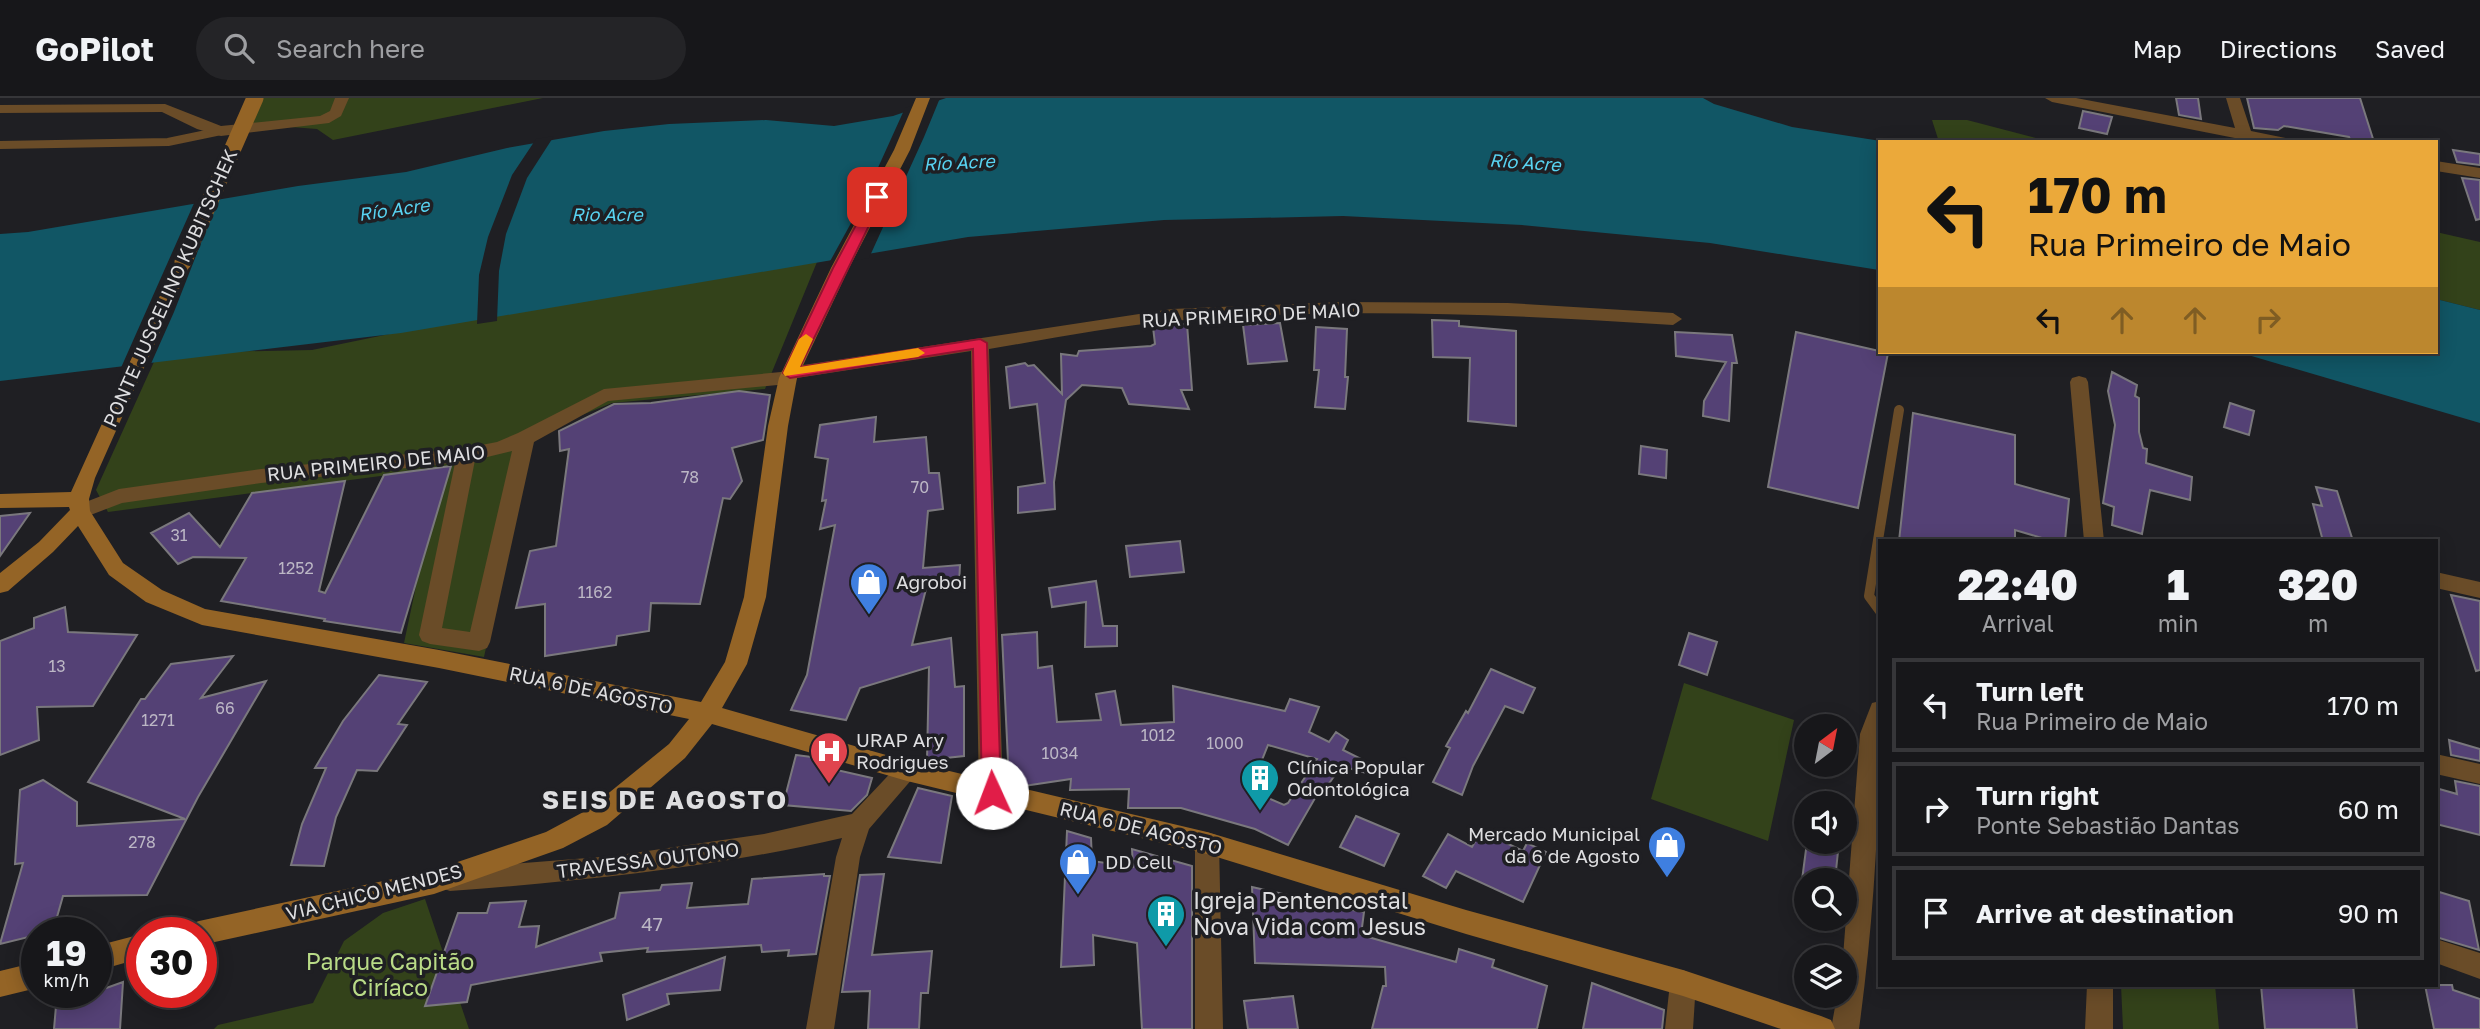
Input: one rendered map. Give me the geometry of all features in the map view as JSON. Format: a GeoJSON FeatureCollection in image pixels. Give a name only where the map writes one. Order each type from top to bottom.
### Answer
{"type":"FeatureCollection","features":[{"type":"Feature","properties":{"kind":"main road","name":"PONTE JUSCELINO KUBITSCHEK"},"geometry":{"type":"LineString","coordinates":[[79,505],[85,478],[255,98]]}},
{"type":"Feature","properties":{"kind":"main road","name":"VIA CHICO MENDES"},"geometry":{"type":"LineString","coordinates":[[217,929],[434,882],[554,840],[598,817],[677,751],[707,713],[736,664],[755,597],[778,426],[791,372],[840,268],[902,150],[923,98]]}},
{"type":"Feature","properties":{"kind":"main road"},"geometry":{"type":"LineString","coordinates":[[0,501],[79,505]]}},
{"type":"Feature","properties":{"kind":"main road","name":"RUA 6 DE AGOSTO"},"geometry":{"type":"LineString","coordinates":[[79,505],[116,569],[154,596],[202,617],[439,659],[707,713],[907,771],[1207,843],[1466,922],[1683,983],[1821,1029]]}},
{"type":"Feature","properties":{"kind":"main road"},"geometry":{"type":"LineString","coordinates":[[0,585],[46,547],[79,505]]}},
{"type":"Feature","properties":{"kind":"main road"},"geometry":{"type":"LineString","coordinates":[[0,984],[21,979]]}},
{"type":"Feature","properties":{"kind":"street"},"geometry":{"type":"LineString","coordinates":[[0,109],[172,103],[202,126],[221,131],[324,120],[336,113],[342,98]]}},
{"type":"Feature","properties":{"kind":"street"},"geometry":{"type":"LineString","coordinates":[[2052,98],[2274,140]]}},
{"type":"Feature","properties":{"kind":"street"},"geometry":{"type":"LineString","coordinates":[[2233,98],[2245,135]]}},
{"type":"Feature","properties":{"kind":"street"},"geometry":{"type":"LineString","coordinates":[[2438,166],[2480,173]]}},
{"type":"Feature","properties":{"kind":"street","name":"RUA PRIMEIRO DE MAIO"},"geometry":{"type":"LineString","coordinates":[[79,505],[119,496],[261,476],[466,455],[501,448],[525,439],[604,395],[791,372],[1172,315],[1340,308],[1508,309],[1673,319]]}},
{"type":"Feature","properties":{"kind":"street"},"geometry":{"type":"LineString","coordinates":[[980,343],[992,793]]}},
{"type":"Feature","properties":{"kind":"street"},"geometry":{"type":"LineString","coordinates":[[2079,383],[2094,539]]}},
{"type":"Feature","properties":{"kind":"street"},"geometry":{"type":"LineString","coordinates":[[466,455],[430,635],[479,642],[525,439]]}},
{"type":"Feature","properties":{"kind":"street"},"geometry":{"type":"LineString","coordinates":[[2438,580],[2480,590]]}},
{"type":"Feature","properties":{"kind":"street"},"geometry":{"type":"LineString","coordinates":[[1845,1029],[1858,942],[1872,734],[1878,716]]}},
{"type":"Feature","properties":{"kind":"street"},"geometry":{"type":"LineString","coordinates":[[2438,764],[2480,774]]}},
{"type":"Feature","properties":{"kind":"street"},"geometry":{"type":"LineString","coordinates":[[820,1029],[848,857],[859,823],[907,771]]}},
{"type":"Feature","properties":{"kind":"street","name":"TRAVESSA OUTONO"},"geometry":{"type":"LineString","coordinates":[[434,882],[613,867],[764,845],[859,823]]}},
{"type":"Feature","properties":{"kind":"street"},"geometry":{"type":"LineString","coordinates":[[1207,843],[1209,1029]]}},
{"type":"Feature","properties":{"kind":"street"},"geometry":{"type":"LineString","coordinates":[[2438,952],[2480,966]]}},
{"type":"Feature","properties":{"kind":"street"},"geometry":{"type":"LineString","coordinates":[[1679,1029],[1683,983]]}},
{"type":"Feature","properties":{"kind":"street"},"geometry":{"type":"LineString","coordinates":[[2099,1029],[2100,987]]}},
{"type":"Feature","properties":{"kind":"lane"},"geometry":{"type":"LineString","coordinates":[[0,145],[168,142],[221,131]]}},
{"type":"Feature","properties":{"kind":"lane"},"geometry":{"type":"LineString","coordinates":[[1879,539],[1899,410]]}},
{"type":"Feature","properties":{"kind":"lane"},"geometry":{"type":"LineString","coordinates":[[1878,545],[1870,596],[1878,608]]}},
{"type":"Feature","properties":{"kind":"green space"},"geometry":{"type":"Polygon","coordinates":[[[263,98],[543,98],[333,140],[317,129],[252,124],[263,98]]]}},
{"type":"Feature","properties":{"kind":"green space"},"geometry":{"type":"Polygon","coordinates":[[[1932,120],[1967,120],[2043,140],[1938,140],[1932,120]]]}},
{"type":"Feature","properties":{"kind":"green space"},"geometry":{"type":"Polygon","coordinates":[[[2438,232],[2480,242],[2480,310],[2438,300],[2438,232]]]}},
{"type":"Feature","properties":{"kind":"green space"},"geometry":{"type":"Polygon","coordinates":[[[817,262],[765,389],[612,403],[532,435],[484,657],[404,643],[441,468],[108,512],[96,490],[158,353],[312,350],[457,320],[817,262]]]}},
{"type":"Feature","properties":{"kind":"green space"},"geometry":{"type":"Polygon","coordinates":[[[1684,683],[1794,720],[1768,841],[1651,799],[1684,683]]]}},
{"type":"Feature","properties":{"kind":"green space","name":"Parque Capitão Ciríaco"},"geometry":{"type":"Polygon","coordinates":[[[425,899],[469,1029],[214,1029],[218,1025],[313,1003],[344,941],[383,913],[425,899]]]}},
{"type":"Feature","properties":{"kind":"green space"},"geometry":{"type":"Polygon","coordinates":[[[2121,987],[2215,987],[2219,1029],[2123,1029],[2121,987]]]}},
{"type":"Feature","properties":{"kind":"water","name":"Rio Acre"},"geometry":{"type":"Polygon","coordinates":[[[946,98],[1703,98],[1714,104],[1792,127],[1878,141],[1878,270],[1710,243],[1522,225],[1343,216],[1164,220],[968,237],[401,333],[0,381],[0,234],[28,232],[298,186],[406,172],[507,148],[604,131],[669,124],[766,120],[834,126],[893,116],[946,98]]]}},
{"type":"Feature","properties":{"kind":"water"},"geometry":{"type":"Polygon","coordinates":[[[2438,300],[2480,310],[2480,423],[2245,354],[2438,354],[2438,300]]]}},
{"type":"Feature","properties":{"kind":"pier"},"geometry":{"type":"Polygon","coordinates":[[[940,98],[869,258],[828,265],[862,203],[905,108],[940,98]]]}},
{"type":"Feature","properties":{"kind":"pier"},"geometry":{"type":"Polygon","coordinates":[[[554,136],[527,178],[506,234],[499,271],[497,321],[477,324],[479,275],[488,237],[512,175],[536,139],[554,136]]]}},
{"type":"Feature","properties":{"kind":"pier"},"geometry":{"type":"Polygon","coordinates":[[[219,197],[150,366],[120,370],[195,201],[219,197]]]}},
{"type":"Feature","properties":{"kind":"building"},"geometry":{"type":"Polygon","coordinates":[[[2176,98],[2198,98],[2201,119],[2179,115],[2176,98]]]}},
{"type":"Feature","properties":{"kind":"building"},"geometry":{"type":"Polygon","coordinates":[[[2247,98],[2360,98],[2373,140],[2350,140],[2349,137],[2284,126],[2278,130],[2254,128],[2247,98]]]}},
{"type":"Feature","properties":{"kind":"building"},"geometry":{"type":"Polygon","coordinates":[[[2083,111],[2112,117],[2107,134],[2079,128],[2083,111]]]}},
{"type":"Feature","properties":{"kind":"building"},"geometry":{"type":"Polygon","coordinates":[[[2453,150],[2480,154],[2480,165],[2457,162],[2453,150]]]}},
{"type":"Feature","properties":{"kind":"building"},"geometry":{"type":"Polygon","coordinates":[[[2462,178],[2480,180],[2480,219],[2476,220],[2462,178]]]}},
{"type":"Feature","properties":{"kind":"building"},"geometry":{"type":"Polygon","coordinates":[[[1432,320],[1459,321],[1459,326],[1516,331],[1516,426],[1468,421],[1470,358],[1433,357],[1432,320]]]}},
{"type":"Feature","properties":{"kind":"building"},"geometry":{"type":"Polygon","coordinates":[[[1280,323],[1287,361],[1248,364],[1243,325],[1280,323]]]}},
{"type":"Feature","properties":{"kind":"building"},"geometry":{"type":"Polygon","coordinates":[[[1187,324],[1192,390],[1181,390],[1189,409],[1129,404],[1122,388],[1082,385],[1066,400],[1054,482],[1055,509],[1018,513],[1018,487],[1045,483],[1037,404],[1010,408],[1006,367],[1025,363],[1028,366],[1034,365],[1062,394],[1061,354],[1077,356],[1079,351],[1151,346],[1155,344],[1153,327],[1187,324]]]}},
{"type":"Feature","properties":{"kind":"building"},"geometry":{"type":"Polygon","coordinates":[[[1316,327],[1347,329],[1345,377],[1348,377],[1345,409],[1315,407],[1319,370],[1314,370],[1316,327]]]}},
{"type":"Feature","properties":{"kind":"building"},"geometry":{"type":"Polygon","coordinates":[[[1675,332],[1732,335],[1737,363],[1732,363],[1729,421],[1703,416],[1704,401],[1726,362],[1676,356],[1675,332]]]}},
{"type":"Feature","properties":{"kind":"building"},"geometry":{"type":"Polygon","coordinates":[[[1796,332],[1878,351],[1878,354],[1888,354],[1858,508],[1768,487],[1796,332]]]}},
{"type":"Feature","properties":{"kind":"building"},"geometry":{"type":"Polygon","coordinates":[[[2112,372],[2137,385],[2135,396],[2139,398],[2139,432],[2143,448],[2147,449],[2146,463],[2192,477],[2190,500],[2150,490],[2142,534],[2112,525],[2114,507],[2103,503],[2115,425],[2108,391],[2112,372]]]}},
{"type":"Feature","properties":{"kind":"building"},"geometry":{"type":"Polygon","coordinates":[[[739,391],[770,395],[763,440],[732,448],[742,481],[730,499],[723,498],[700,604],[651,603],[649,631],[617,636],[616,645],[545,656],[545,604],[516,608],[530,551],[556,546],[569,449],[560,451],[559,431],[614,404],[651,403],[739,391]]]}},
{"type":"Feature","properties":{"kind":"building"},"geometry":{"type":"Polygon","coordinates":[[[2230,403],[2254,411],[2249,435],[2224,427],[2230,403]]]}},
{"type":"Feature","properties":{"kind":"building"},"geometry":{"type":"Polygon","coordinates":[[[1913,413],[2015,435],[2015,484],[2069,499],[2065,539],[2045,539],[2015,530],[2015,539],[1899,539],[1913,413]]]}},
{"type":"Feature","properties":{"kind":"building"},"geometry":{"type":"Polygon","coordinates":[[[876,417],[874,442],[926,437],[929,473],[939,473],[943,509],[928,511],[923,568],[960,565],[959,584],[926,589],[912,645],[951,638],[955,687],[964,686],[964,756],[927,760],[929,667],[860,688],[846,720],[791,710],[807,675],[835,525],[820,529],[826,500],[822,501],[828,459],[815,457],[820,425],[876,417]]]}},
{"type":"Feature","properties":{"kind":"building"},"geometry":{"type":"Polygon","coordinates":[[[1641,446],[1667,450],[1666,478],[1639,474],[1641,446]]]}},
{"type":"Feature","properties":{"kind":"building"},"geometry":{"type":"Polygon","coordinates":[[[451,466],[401,633],[221,601],[246,558],[193,557],[178,564],[151,533],[189,513],[220,547],[252,493],[345,481],[319,591],[325,593],[384,475],[451,466]]]}},
{"type":"Feature","properties":{"kind":"building"},"geometry":{"type":"Polygon","coordinates":[[[2316,487],[2337,491],[2352,539],[2322,539],[2313,504],[2322,506],[2316,487]]]}},
{"type":"Feature","properties":{"kind":"building"},"geometry":{"type":"Polygon","coordinates":[[[30,513],[0,556],[0,516],[30,513]]]}},
{"type":"Feature","properties":{"kind":"building"},"geometry":{"type":"Polygon","coordinates":[[[1180,541],[1184,572],[1130,577],[1126,546],[1180,541]]]}},
{"type":"Feature","properties":{"kind":"building"},"geometry":{"type":"Polygon","coordinates":[[[1096,581],[1103,626],[1117,626],[1117,646],[1085,647],[1086,602],[1052,607],[1049,588],[1096,581]]]}},
{"type":"Feature","properties":{"kind":"building"},"geometry":{"type":"Polygon","coordinates":[[[2451,595],[2480,601],[2480,670],[2476,671],[2451,595]]]}},
{"type":"Feature","properties":{"kind":"building"},"geometry":{"type":"Polygon","coordinates":[[[65,607],[68,632],[137,635],[93,706],[37,707],[39,740],[0,755],[0,641],[34,628],[34,618],[65,607]]]}},
{"type":"Feature","properties":{"kind":"building"},"geometry":{"type":"Polygon","coordinates":[[[1037,632],[1038,668],[1052,666],[1057,722],[1101,720],[1096,694],[1115,691],[1121,725],[1174,722],[1173,686],[1285,711],[1290,699],[1319,707],[1309,732],[1329,742],[1336,732],[1348,740],[1343,750],[1373,765],[1370,774],[1341,766],[1326,788],[1322,786],[1288,845],[1255,829],[1181,808],[1128,808],[1129,789],[1070,790],[1071,779],[1024,786],[1009,782],[1002,635],[1037,632]],[[1268,745],[1250,790],[1284,805],[1317,759],[1268,745]]]}},
{"type":"Feature","properties":{"kind":"building"},"geometry":{"type":"Polygon","coordinates":[[[1689,633],[1717,642],[1707,675],[1679,665],[1689,633]]]}},
{"type":"Feature","properties":{"kind":"building"},"geometry":{"type":"Polygon","coordinates":[[[233,656],[201,698],[266,681],[198,797],[147,895],[63,896],[57,917],[21,917],[21,939],[0,944],[23,863],[15,864],[20,790],[43,780],[77,802],[77,826],[185,819],[88,782],[141,699],[145,699],[171,664],[233,656]]]}},
{"type":"Feature","properties":{"kind":"building"},"geometry":{"type":"Polygon","coordinates":[[[1491,669],[1535,688],[1523,713],[1505,706],[1473,766],[1462,795],[1433,782],[1450,748],[1446,746],[1466,711],[1468,713],[1491,669]]]}},
{"type":"Feature","properties":{"kind":"building"},"geometry":{"type":"Polygon","coordinates":[[[379,675],[427,682],[398,724],[407,725],[377,771],[357,770],[336,817],[324,866],[291,865],[302,824],[326,768],[315,768],[343,721],[379,675]]]}},
{"type":"Feature","properties":{"kind":"building"},"geometry":{"type":"Polygon","coordinates":[[[2449,740],[2480,749],[2480,761],[2451,755],[2449,740]]]}},
{"type":"Feature","properties":{"kind":"building","name":"URAP Ary Rodrigues"},"geometry":{"type":"Polygon","coordinates":[[[796,755],[820,758],[819,766],[872,778],[867,795],[851,811],[783,805],[796,755]]]}},
{"type":"Feature","properties":{"kind":"building"},"geometry":{"type":"Polygon","coordinates":[[[2455,781],[2480,786],[2480,835],[2438,824],[2438,789],[2457,794],[2455,781]]]}},
{"type":"Feature","properties":{"kind":"building"},"geometry":{"type":"Polygon","coordinates":[[[918,788],[952,796],[941,863],[888,857],[918,788]]]}},
{"type":"Feature","properties":{"kind":"building"},"geometry":{"type":"Polygon","coordinates":[[[1356,816],[1399,834],[1384,866],[1340,847],[1356,816]]]}},
{"type":"Feature","properties":{"kind":"building"},"geometry":{"type":"Polygon","coordinates":[[[1067,831],[1091,838],[1092,861],[1133,867],[1132,849],[1192,866],[1192,1029],[1142,1029],[1137,943],[1093,935],[1094,965],[1061,967],[1067,831]]]}},
{"type":"Feature","properties":{"kind":"building"},"geometry":{"type":"Polygon","coordinates":[[[1481,831],[1523,851],[1527,843],[1546,852],[1523,902],[1456,871],[1446,888],[1423,876],[1448,834],[1472,847],[1481,831]]]}},
{"type":"Feature","properties":{"kind":"building"},"geometry":{"type":"Polygon","coordinates":[[[1805,854],[1838,854],[1836,868],[1804,868],[1805,854]]]}},
{"type":"Feature","properties":{"kind":"building"},"geometry":{"type":"Polygon","coordinates":[[[824,874],[830,876],[816,954],[788,956],[789,950],[762,952],[761,945],[647,952],[648,948],[600,953],[602,961],[471,985],[467,1002],[425,1006],[458,913],[487,913],[490,903],[526,901],[519,927],[539,926],[536,947],[615,918],[620,893],[660,890],[662,885],[692,883],[687,908],[748,904],[752,879],[824,874]]]}},
{"type":"Feature","properties":{"kind":"building"},"geometry":{"type":"Polygon","coordinates":[[[884,874],[872,955],[932,951],[928,993],[921,993],[919,1029],[868,1029],[870,991],[842,992],[860,875],[884,874]]]}},
{"type":"Feature","properties":{"kind":"building"},"geometry":{"type":"Polygon","coordinates":[[[1252,887],[1301,898],[1301,901],[1364,912],[1361,935],[1456,962],[1459,949],[1494,960],[1492,967],[1547,986],[1537,1029],[1372,1029],[1383,986],[1386,986],[1385,967],[1255,963],[1252,887]]]}},
{"type":"Feature","properties":{"kind":"building"},"geometry":{"type":"Polygon","coordinates":[[[2438,892],[2469,901],[2479,950],[2438,938],[2438,892]]]}},
{"type":"Feature","properties":{"kind":"building"},"geometry":{"type":"Polygon","coordinates":[[[725,957],[720,990],[667,994],[669,1004],[627,1020],[623,995],[725,957]]]}},
{"type":"Feature","properties":{"kind":"building"},"geometry":{"type":"Polygon","coordinates":[[[123,982],[120,1029],[54,1029],[56,1008],[112,1008],[112,986],[123,982]]]}},
{"type":"Feature","properties":{"kind":"building"},"geometry":{"type":"Polygon","coordinates":[[[1592,983],[1664,1010],[1662,1029],[1583,1029],[1592,983]]]}},
{"type":"Feature","properties":{"kind":"building"},"geometry":{"type":"Polygon","coordinates":[[[2452,985],[2453,990],[2480,999],[2480,1029],[2434,1029],[2425,987],[2452,985]]]}},
{"type":"Feature","properties":{"kind":"building"},"geometry":{"type":"Polygon","coordinates":[[[2261,987],[2353,987],[2357,1029],[2265,1029],[2261,987]]]}},
{"type":"Feature","properties":{"kind":"building"},"geometry":{"type":"Polygon","coordinates":[[[1293,996],[1298,1029],[1248,1029],[1244,1001],[1293,996]]]}},
{"type":"Feature","properties":{"kind":"slow traffic"},"geometry":{"type":"LineString","coordinates":[[806,339],[790,373],[918,353]]}},
{"type":"Feature","properties":{"kind":"place","name":"Agroboi"},"geometry":{"type":"Point","coordinates":[869,616]}},
{"type":"Feature","properties":{"kind":"place","name":"URAP Ary Rodrigues"},"geometry":{"type":"Point","coordinates":[829,785]}},
{"type":"Feature","properties":{"kind":"place","name":"Clínica Popular Odontológica"},"geometry":{"type":"Point","coordinates":[1260,812]}},
{"type":"Feature","properties":{"kind":"place","name":"Mercado Municipal da 6 de Agosto"},"geometry":{"type":"Point","coordinates":[1667,879]}},
{"type":"Feature","properties":{"kind":"place","name":"DD Cell"},"geometry":{"type":"Point","coordinates":[1078,896]}},
{"type":"Feature","properties":{"kind":"place","name":"Igreja Pentencostal Nova Vida com Jesus"},"geometry":{"type":"Point","coordinates":[1166,948]}},
{"type":"Feature","properties":{"kind":"district","name":"SEIS DE AGOSTO"},"geometry":{"type":"Point","coordinates":[665,800]}},
{"type":"Feature","properties":{"kind":"route"},"geometry":{"type":"LineString","coordinates":[[877,197],[790,373],[980,343],[992,793]]}},
{"type":"Feature","properties":{"kind":"water label","name":"Río Acre"},"geometry":{"type":"Point","coordinates":[959,163]}},
{"type":"Feature","properties":{"kind":"water label","name":"Río Acre"},"geometry":{"type":"Point","coordinates":[1525,163]}},
{"type":"Feature","properties":{"kind":"water label","name":"Río Acre"},"geometry":{"type":"Point","coordinates":[394,210]}}]}
